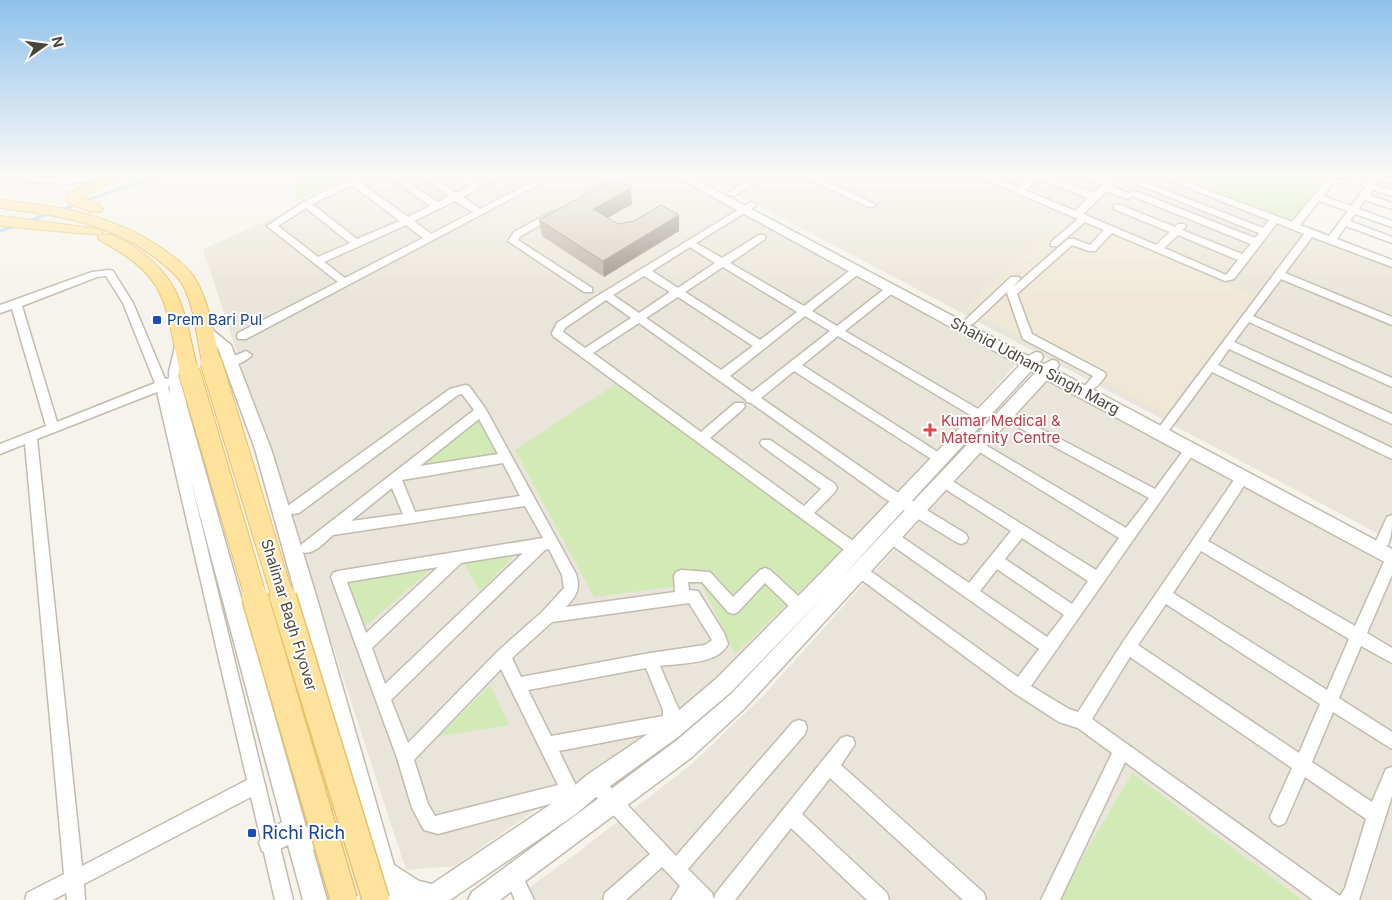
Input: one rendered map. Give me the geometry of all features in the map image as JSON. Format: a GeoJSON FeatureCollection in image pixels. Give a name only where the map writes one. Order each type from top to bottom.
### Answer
{"type":"FeatureCollection","features":[{"type":"Feature","properties":{"kind":"main road"},"geometry":{"type":"LineString","coordinates":[[8,222],[34,217]]}},
{"type":"Feature","properties":{"kind":"main road"},"geometry":{"type":"LineString","coordinates":[[68,217],[127,248],[147,265],[166,287],[182,342]]}},
{"type":"Feature","properties":{"kind":"main road"},"geometry":{"type":"LineString","coordinates":[[79,217],[110,225],[153,248],[188,280],[204,330]]}},
{"type":"Feature","properties":{"kind":"main road"},"geometry":{"type":"LineString","coordinates":[[103,217],[110,225]]}},
{"type":"Feature","properties":{"kind":"main road","name":"Shalimar Bagh Flyover"},"geometry":{"type":"LineString","coordinates":[[203,369],[344,900]]}},
{"type":"Feature","properties":{"kind":"main road","name":"Shalimar Bagh Flyover"},"geometry":{"type":"LineString","coordinates":[[203,369],[376,900]]}},
{"type":"Feature","properties":{"kind":"street"},"geometry":{"type":"LineString","coordinates":[[286,217],[272,226],[344,282]]}},
{"type":"Feature","properties":{"kind":"street"},"geometry":{"type":"LineString","coordinates":[[323,217],[356,243]]}},
{"type":"Feature","properties":{"kind":"street"},"geometry":{"type":"LineString","coordinates":[[402,217],[430,238]]}},
{"type":"Feature","properties":{"kind":"street"},"geometry":{"type":"LineString","coordinates":[[317,262],[415,217]]}},
{"type":"Feature","properties":{"kind":"street"},"geometry":{"type":"LineString","coordinates":[[242,336],[470,217]]}},
{"type":"Feature","properties":{"kind":"street"},"geometry":{"type":"LineString","coordinates":[[547,217],[517,234],[513,241],[588,290]]}},
{"type":"Feature","properties":{"kind":"street"},"geometry":{"type":"LineString","coordinates":[[731,217],[606,295],[558,330],[558,335],[855,550]]}},
{"type":"Feature","properties":{"kind":"street","name":"Shahid Udham Singh Marg"},"geometry":{"type":"LineString","coordinates":[[764,217],[891,289],[1041,364],[1091,386],[1387,543]]}},
{"type":"Feature","properties":{"kind":"street","name":"Shahid Udham Singh Marg"},"geometry":{"type":"LineString","coordinates":[[766,217],[969,321],[1190,450],[1392,559]]}},
{"type":"Feature","properties":{"kind":"street"},"geometry":{"type":"LineString","coordinates":[[969,321],[1079,217]]}},
{"type":"Feature","properties":{"kind":"street"},"geometry":{"type":"LineString","coordinates":[[1108,217],[1111,229]]}},
{"type":"Feature","properties":{"kind":"street"},"geometry":{"type":"LineString","coordinates":[[1116,217],[1176,231],[1243,258]]}},
{"type":"Feature","properties":{"kind":"street"},"geometry":{"type":"LineString","coordinates":[[1158,249],[1189,217]]}},
{"type":"Feature","properties":{"kind":"street"},"geometry":{"type":"LineString","coordinates":[[1193,217],[1256,242]]}},
{"type":"Feature","properties":{"kind":"street"},"geometry":{"type":"LineString","coordinates":[[1227,217],[1264,232]]}},
{"type":"Feature","properties":{"kind":"street"},"geometry":{"type":"LineString","coordinates":[[1270,217],[1392,264]]}},
{"type":"Feature","properties":{"kind":"street"},"geometry":{"type":"LineString","coordinates":[[1294,226],[1301,217]]}},
{"type":"Feature","properties":{"kind":"street"},"geometry":{"type":"LineString","coordinates":[[1331,240],[1348,217]]}},
{"type":"Feature","properties":{"kind":"street"},"geometry":{"type":"LineString","coordinates":[[1372,217],[1392,224]]}},
{"type":"Feature","properties":{"kind":"street"},"geometry":{"type":"LineString","coordinates":[[1111,229],[1225,278],[1230,277],[1275,219]]}},
{"type":"Feature","properties":{"kind":"street"},"geometry":{"type":"LineString","coordinates":[[1344,222],[1392,240]]}},
{"type":"Feature","properties":{"kind":"street"},"geometry":{"type":"LineString","coordinates":[[1091,386],[1100,375],[1028,336],[1012,293],[1071,241],[1092,249],[1111,229]]}},
{"type":"Feature","properties":{"kind":"street"},"geometry":{"type":"LineString","coordinates":[[1166,426],[1310,232]]}},
{"type":"Feature","properties":{"kind":"street"},"geometry":{"type":"LineString","coordinates":[[584,354],[762,237]]}},
{"type":"Feature","properties":{"kind":"street"},"geometry":{"type":"LineString","coordinates":[[689,243],[980,416]]}},
{"type":"Feature","properties":{"kind":"street"},"geometry":{"type":"LineString","coordinates":[[722,376],[857,270]]}},
{"type":"Feature","properties":{"kind":"street"},"geometry":{"type":"LineString","coordinates":[[644,271],[760,345]]}},
{"type":"Feature","properties":{"kind":"street"},"geometry":{"type":"LineString","coordinates":[[0,309],[96,274],[109,273],[128,303],[203,369],[256,785],[284,900]]}},
{"type":"Feature","properties":{"kind":"street"},"geometry":{"type":"LineString","coordinates":[[1279,274],[1392,320]]}},
{"type":"Feature","properties":{"kind":"street"},"geometry":{"type":"LineString","coordinates":[[751,399],[836,330],[891,289]]}},
{"type":"Feature","properties":{"kind":"street"},"geometry":{"type":"LineString","coordinates":[[606,295],[722,376],[751,399],[908,506],[961,538]]}},
{"type":"Feature","properties":{"kind":"street"},"geometry":{"type":"LineString","coordinates":[[16,304],[53,428]]}},
{"type":"Feature","properties":{"kind":"street"},"geometry":{"type":"LineString","coordinates":[[1246,317],[1392,383]]}},
{"type":"Feature","properties":{"kind":"street"},"geometry":{"type":"LineString","coordinates":[[204,330],[224,345],[203,369],[178,403],[315,900]]}},
{"type":"Feature","properties":{"kind":"street"},"geometry":{"type":"LineString","coordinates":[[182,342],[263,449],[306,592],[392,900]]}},
{"type":"Feature","properties":{"kind":"street"},"geometry":{"type":"LineString","coordinates":[[1227,343],[1392,419]]}},
{"type":"Feature","properties":{"kind":"street"},"geometry":{"type":"LineString","coordinates":[[385,874],[415,892],[432,898],[572,795],[595,783],[671,730],[724,685],[855,550],[908,506],[944,481],[1005,415],[1041,364]]}},
{"type":"Feature","properties":{"kind":"street"},"geometry":{"type":"LineString","coordinates":[[480,900],[684,749],[738,701],[891,538],[908,506],[940,459],[980,416],[1041,364]]}},
{"type":"Feature","properties":{"kind":"street"},"geometry":{"type":"LineString","coordinates":[[792,365],[940,459]]}},
{"type":"Feature","properties":{"kind":"street"},"geometry":{"type":"LineString","coordinates":[[1210,366],[1392,454]]}},
{"type":"Feature","properties":{"kind":"street"},"geometry":{"type":"LineString","coordinates":[[0,449],[203,369]]}},
{"type":"Feature","properties":{"kind":"street"},"geometry":{"type":"LineString","coordinates":[[294,509],[454,392],[465,389],[482,411],[529,500],[546,544],[572,583],[571,590],[548,616],[503,656],[405,758]]}},
{"type":"Feature","properties":{"kind":"street"},"geometry":{"type":"LineString","coordinates":[[702,439],[739,406]]}},
{"type":"Feature","properties":{"kind":"street"},"geometry":{"type":"LineString","coordinates":[[308,548],[482,411]]}},
{"type":"Feature","properties":{"kind":"street"},"geometry":{"type":"LineString","coordinates":[[1005,415],[1157,496]]}},
{"type":"Feature","properties":{"kind":"street"},"geometry":{"type":"LineString","coordinates":[[31,436],[76,900]]}},
{"type":"Feature","properties":{"kind":"street"},"geometry":{"type":"LineString","coordinates":[[766,443],[830,488],[805,514]]}},
{"type":"Feature","properties":{"kind":"street"},"geometry":{"type":"LineString","coordinates":[[977,445],[1128,536]]}},
{"type":"Feature","properties":{"kind":"street"},"geometry":{"type":"LineString","coordinates":[[1020,688],[1190,450]]}},
{"type":"Feature","properties":{"kind":"street"},"geometry":{"type":"LineString","coordinates":[[398,477],[506,458]]}},
{"type":"Feature","properties":{"kind":"street"},"geometry":{"type":"LineString","coordinates":[[398,477],[411,518]]}},
{"type":"Feature","properties":{"kind":"street"},"geometry":{"type":"LineString","coordinates":[[1082,721],[1128,647],[1243,478]]}},
{"type":"Feature","properties":{"kind":"street"},"geometry":{"type":"LineString","coordinates":[[944,481],[1098,579]]}},
{"type":"Feature","properties":{"kind":"street"},"geometry":{"type":"LineString","coordinates":[[330,530],[529,500]]}},
{"type":"Feature","properties":{"kind":"street"},"geometry":{"type":"LineString","coordinates":[[1387,543],[1392,521]]}},
{"type":"Feature","properties":{"kind":"street"},"geometry":{"type":"LineString","coordinates":[[970,593],[1020,530]]}},
{"type":"Feature","properties":{"kind":"street"},"geometry":{"type":"LineString","coordinates":[[891,538],[1048,647]]}},
{"type":"Feature","properties":{"kind":"street"},"geometry":{"type":"LineString","coordinates":[[1199,543],[1392,656]]}},
{"type":"Feature","properties":{"kind":"street"},"geometry":{"type":"LineString","coordinates":[[546,544],[338,577],[405,758],[421,808],[430,824],[438,825],[572,795]]}},
{"type":"Feature","properties":{"kind":"street"},"geometry":{"type":"LineString","coordinates":[[382,698],[546,544]]}},
{"type":"Feature","properties":{"kind":"street"},"geometry":{"type":"LineString","coordinates":[[363,646],[458,558]]}},
{"type":"Feature","properties":{"kind":"street"},"geometry":{"type":"LineString","coordinates":[[1279,817],[1392,559]]}},
{"type":"Feature","properties":{"kind":"street"},"geometry":{"type":"LineString","coordinates":[[996,561],[1073,613]]}},
{"type":"Feature","properties":{"kind":"street"},"geometry":{"type":"LineString","coordinates":[[860,571],[1020,688],[1065,716],[1082,721],[1320,894],[1332,900]]}},
{"type":"Feature","properties":{"kind":"street"},"geometry":{"type":"LineString","coordinates":[[682,596],[681,576],[705,576],[733,607],[765,574],[800,607]]}},
{"type":"Feature","properties":{"kind":"street"},"geometry":{"type":"LineString","coordinates":[[1164,594],[1392,741]]}},
{"type":"Feature","properties":{"kind":"street"},"geometry":{"type":"LineString","coordinates":[[517,685],[650,660],[707,652],[720,644],[698,600],[693,596],[682,596],[548,616]]}},
{"type":"Feature","properties":{"kind":"street"},"geometry":{"type":"LineString","coordinates":[[1128,647],[1376,815]]}},
{"type":"Feature","properties":{"kind":"street"},"geometry":{"type":"LineString","coordinates":[[503,656],[572,795]]}},
{"type":"Feature","properties":{"kind":"street"},"geometry":{"type":"LineString","coordinates":[[547,745],[667,723],[671,718],[671,710],[650,660]]}},
{"type":"Feature","properties":{"kind":"street"},"geometry":{"type":"LineString","coordinates":[[676,870],[799,728]]}},
{"type":"Feature","properties":{"kind":"street"},"geometry":{"type":"LineString","coordinates":[[723,900],[847,744]]}},
{"type":"Feature","properties":{"kind":"street"},"geometry":{"type":"LineString","coordinates":[[1050,900],[1122,751]]}},
{"type":"Feature","properties":{"kind":"street"},"geometry":{"type":"LineString","coordinates":[[829,766],[977,900]]}},
{"type":"Feature","properties":{"kind":"street"},"geometry":{"type":"LineString","coordinates":[[1346,900],[1352,893],[1376,815],[1392,775]]}},
{"type":"Feature","properties":{"kind":"street"},"geometry":{"type":"LineString","coordinates":[[595,783],[705,900]]}},
{"type":"Feature","properties":{"kind":"street"},"geometry":{"type":"LineString","coordinates":[[34,900],[256,785]]}},
{"type":"Feature","properties":{"kind":"street"},"geometry":{"type":"LineString","coordinates":[[270,843],[297,836],[365,802]]}},
{"type":"Feature","properties":{"kind":"street"},"geometry":{"type":"LineString","coordinates":[[790,815],[880,900]]}},
{"type":"Feature","properties":{"kind":"street"},"geometry":{"type":"LineString","coordinates":[[612,900],[662,854]]}},
{"type":"Feature","properties":{"kind":"street"},"geometry":{"type":"LineString","coordinates":[[513,875],[525,900]]}},
{"type":"Feature","properties":{"kind":"street"},"geometry":{"type":"LineString","coordinates":[[680,900],[692,886]]}},
{"type":"Feature","properties":{"kind":"shaded area"},"geometry":{"type":"Polygon","coordinates":[[[275,217],[750,217],[1018,362],[847,551],[743,655],[692,701],[455,866],[406,870],[203,249],[275,217]]]}},
{"type":"Feature","properties":{"kind":"shaded area"},"geometry":{"type":"Polygon","coordinates":[[[780,217],[1264,217],[1392,266],[1392,541],[780,217]]]}},
{"type":"Feature","properties":{"kind":"shaded area"},"geometry":{"type":"Polygon","coordinates":[[[1066,217],[1073,217],[1255,296],[1166,413],[965,308],[1066,217]]]}},
{"type":"Feature","properties":{"kind":"shaded area"},"geometry":{"type":"Polygon","coordinates":[[[1048,378],[1392,564],[1392,900],[512,900],[572,857],[692,764],[764,695],[1048,378]]]}},
{"type":"Feature","properties":{"kind":"green space"},"geometry":{"type":"Polygon","coordinates":[[[1281,217],[1295,217],[1292,221],[1281,217]]]}},
{"type":"Feature","properties":{"kind":"green space"},"geometry":{"type":"Polygon","coordinates":[[[616,384],[843,549],[735,654],[701,583],[594,597],[515,450],[616,384]]]}},
{"type":"Feature","properties":{"kind":"green space"},"geometry":{"type":"Polygon","coordinates":[[[479,419],[498,456],[415,468],[479,419]]]}},
{"type":"Feature","properties":{"kind":"green space"},"geometry":{"type":"Polygon","coordinates":[[[516,554],[480,591],[463,562],[516,554]]]}},
{"type":"Feature","properties":{"kind":"green space"},"geometry":{"type":"Polygon","coordinates":[[[433,568],[365,626],[347,583],[433,568]]]}},
{"type":"Feature","properties":{"kind":"green space"},"geometry":{"type":"Polygon","coordinates":[[[490,685],[509,725],[439,736],[490,685]]]}},
{"type":"Feature","properties":{"kind":"green space"},"geometry":{"type":"Polygon","coordinates":[[[1132,773],[1302,900],[1058,900],[1132,773]]]}},
{"type":"Feature","properties":{"kind":"building"},"geometry":{"type":"Polygon","coordinates":[[[544,217],[606,217],[618,224],[634,221],[641,217],[676,217],[603,261],[539,220],[544,217]]]}},
{"type":"Feature","properties":{"kind":"waterway"},"geometry":{"type":"LineString","coordinates":[[28,221],[40,217]]}},
{"type":"Feature","properties":{"kind":"waterway"},"geometry":{"type":"LineString","coordinates":[[0,231],[17,225]]}},
{"type":"Feature","properties":{"kind":"place","name":"Prem Bari Pul"},"geometry":{"type":"Point","coordinates":[157,320]}},
{"type":"Feature","properties":{"kind":"place","name":"Kumar Medical & Maternity Centre"},"geometry":{"type":"Point","coordinates":[930,430]}},
{"type":"Feature","properties":{"kind":"place","name":"Richi Rich"},"geometry":{"type":"Point","coordinates":[252,833]}}]}
